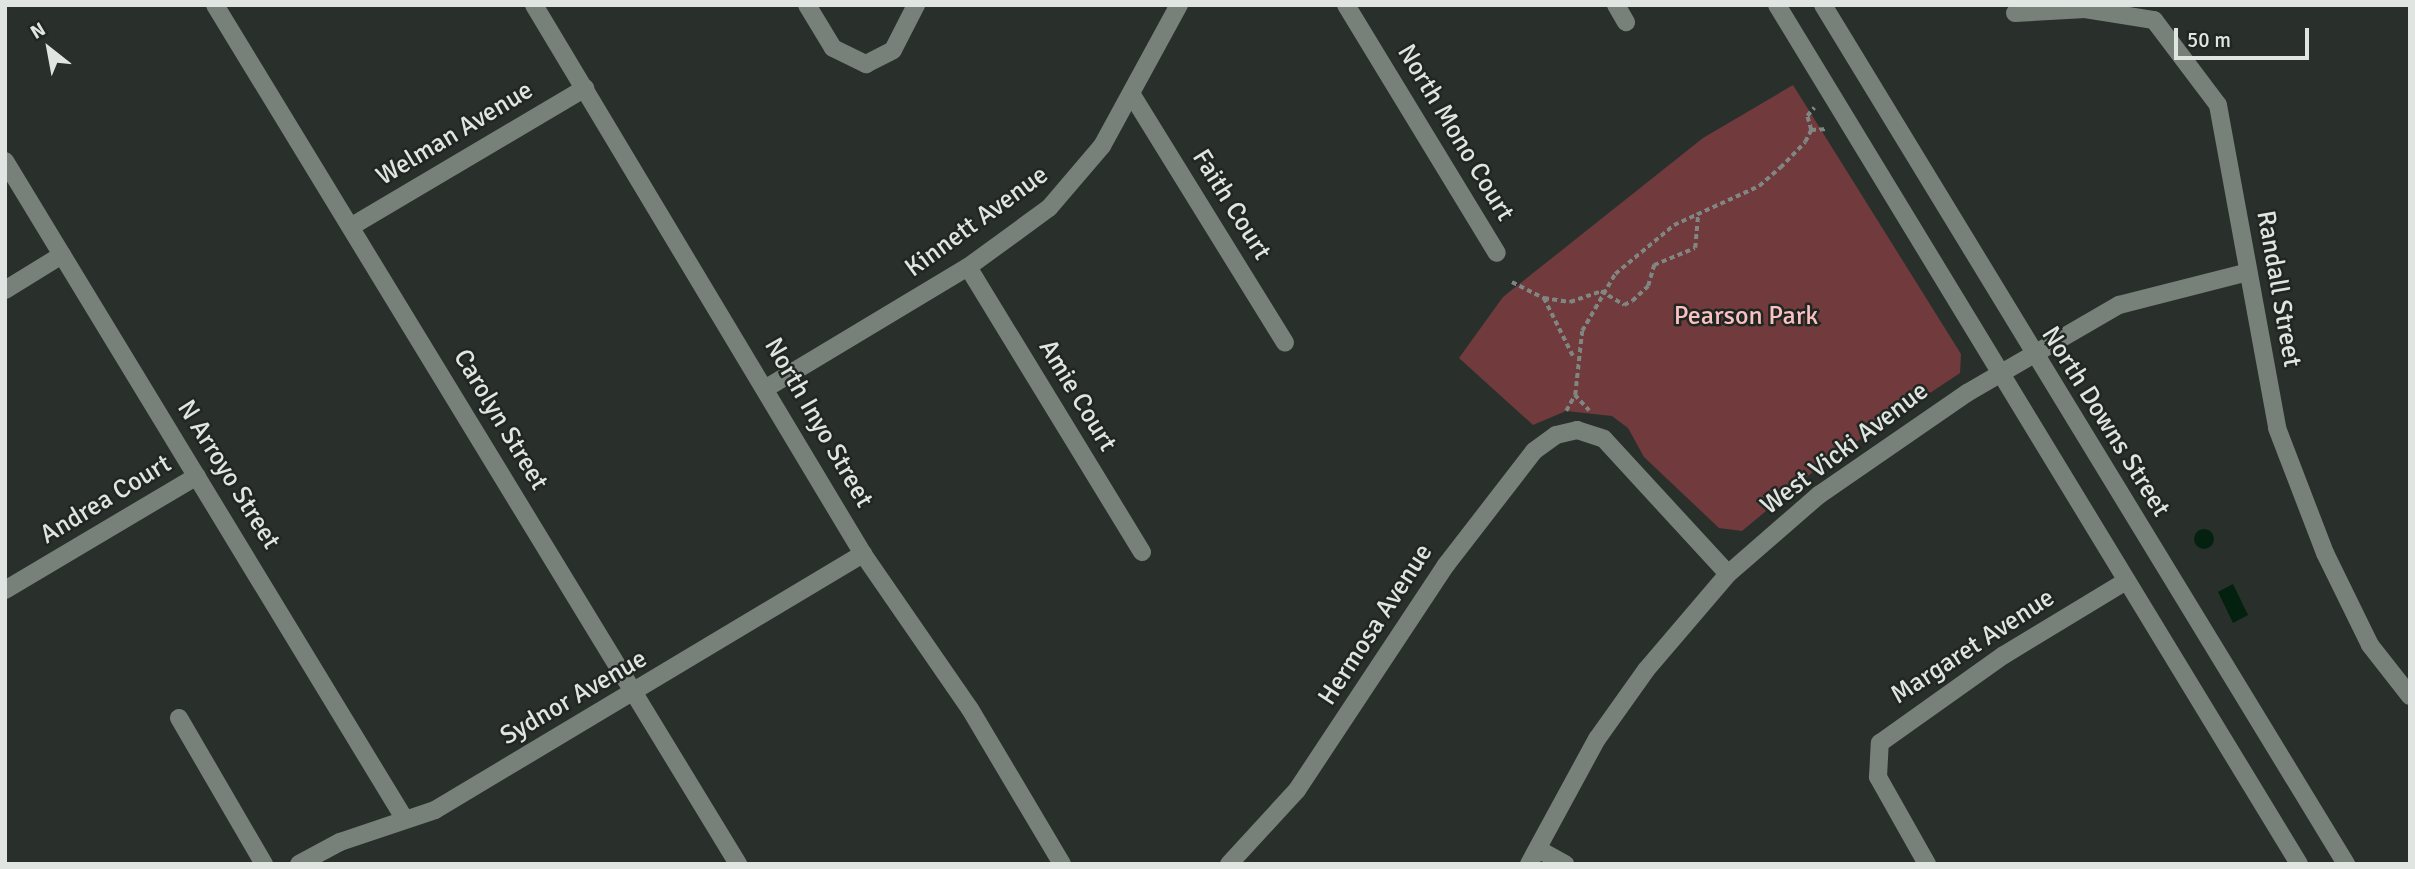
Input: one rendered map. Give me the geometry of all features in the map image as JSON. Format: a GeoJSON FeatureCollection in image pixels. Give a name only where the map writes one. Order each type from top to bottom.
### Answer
{"type":"FeatureCollection","features":[{"type":"Feature","properties":{"kind":"street","name":"Carolyn Street"},"geometry":{"type":"LineString","coordinates":[[215,5],[738,864]]}},
{"type":"Feature","properties":{"kind":"street","name":"North Inyo Street"},"geometry":{"type":"LineString","coordinates":[[534,5],[768,387],[863,554],[970,709],[1062,864]]}},
{"type":"Feature","properties":{"kind":"street"},"geometry":{"type":"LineString","coordinates":[[807,5],[833,48],[866,64],[893,50],[916,5]]}},
{"type":"Feature","properties":{"kind":"street","name":"Kinnett Avenue"},"geometry":{"type":"LineString","coordinates":[[768,387],[968,268],[1071,187],[1132,95],[1179,5]]}},
{"type":"Feature","properties":{"kind":"street","name":"North Mono Court"},"geometry":{"type":"LineString","coordinates":[[1346,5],[1497,253]]}},
{"type":"Feature","properties":{"kind":"street"},"geometry":{"type":"LineString","coordinates":[[1616,5],[1626,22]]}},
{"type":"Feature","properties":{"kind":"street"},"geometry":{"type":"LineString","coordinates":[[1777,5],[2299,864]]}},
{"type":"Feature","properties":{"kind":"street","name":"North Downs Street"},"geometry":{"type":"LineString","coordinates":[[1824,5],[2031,353],[2346,864]]}},
{"type":"Feature","properties":{"kind":"street","name":"Randall Street"},"geometry":{"type":"LineString","coordinates":[[2015,13],[2085,9],[2157,12],[2218,105],[2231,156],[2245,273],[2290,467],[2370,645],[2410,696]]}},
{"type":"Feature","properties":{"kind":"street","name":"Welman Avenue"},"geometry":{"type":"LineString","coordinates":[[352,226],[585,88]]}},
{"type":"Feature","properties":{"kind":"street","name":"Faith Court"},"geometry":{"type":"LineString","coordinates":[[1132,95],[1285,343]]}},
{"type":"Feature","properties":{"kind":"street","name":"N Arroyo Street"},"geometry":{"type":"LineString","coordinates":[[5,161],[404,818]]}},
{"type":"Feature","properties":{"kind":"street"},"geometry":{"type":"LineString","coordinates":[[5,289],[62,255]]}},
{"type":"Feature","properties":{"kind":"street","name":"Amie Court"},"geometry":{"type":"LineString","coordinates":[[968,268],[1142,552]]}},
{"type":"Feature","properties":{"kind":"street","name":"West Vicki Avenue"},"geometry":{"type":"LineString","coordinates":[[1533,857],[1597,739],[1728,574],[1819,495],[2031,353],[2119,305],[2245,273]]}},
{"type":"Feature","properties":{"kind":"street","name":"Hermosa Avenue"},"geometry":{"type":"LineString","coordinates":[[1229,864],[1297,790],[1446,565],[1534,451],[1566,430],[1577,430],[1604,439],[1728,574]]}},
{"type":"Feature","properties":{"kind":"street","name":"Andrea Court"},"geometry":{"type":"LineString","coordinates":[[5,590],[197,476]]}},
{"type":"Feature","properties":{"kind":"street","name":"Sydnor Avenue"},"geometry":{"type":"LineString","coordinates":[[299,864],[404,818],[435,810],[634,694],[863,554]]}},
{"type":"Feature","properties":{"kind":"street","name":"Margaret Avenue"},"geometry":{"type":"LineString","coordinates":[[1927,864],[1878,777],[1875,757],[1887,735],[2126,581]]}},
{"type":"Feature","properties":{"kind":"street"},"geometry":{"type":"LineString","coordinates":[[179,718],[264,864]]}},
{"type":"Feature","properties":{"kind":"street"},"geometry":{"type":"LineString","coordinates":[[1533,857],[1565,864]]}},
{"type":"Feature","properties":{"kind":"path"},"geometry":{"type":"LineString","coordinates":[[1811,130],[1807,116],[1814,108]]}},
{"type":"Feature","properties":{"kind":"path"},"geometry":{"type":"LineString","coordinates":[[1566,411],[1575,395],[1575,360],[1601,291],[1638,250],[1698,213],[1759,186],[1811,130],[1828,129]]}},
{"type":"Feature","properties":{"kind":"path"},"geometry":{"type":"LineString","coordinates":[[1601,291],[1624,305],[1632,301],[1648,286],[1654,265],[1695,248],[1698,213]]}},
{"type":"Feature","properties":{"kind":"path"},"geometry":{"type":"LineString","coordinates":[[1513,282],[1544,298],[1570,302],[1601,291]]}},
{"type":"Feature","properties":{"kind":"path"},"geometry":{"type":"LineString","coordinates":[[1544,298],[1575,360]]}},
{"type":"Feature","properties":{"kind":"path"},"geometry":{"type":"LineString","coordinates":[[1575,395],[1589,410]]}},
{"type":"Feature","properties":{"kind":"green space","name":"Pearson Park"},"geometry":{"type":"Polygon","coordinates":[[[1793,85],[1961,354],[1960,373],[1820,466],[1742,531],[1719,528],[1644,457],[1628,428],[1612,416],[1566,411],[1533,425],[1459,358],[1503,297],[1703,138],[1793,85]]]}},
{"type":"Feature","properties":{"kind":"shaded area"},"geometry":{"type":"Polygon","coordinates":[[[2200,529],[2208,529],[2214,539],[2208,549],[2200,549],[2194,543],[2194,535],[2200,529]]]}},
{"type":"Feature","properties":{"kind":"shaded area"},"geometry":{"type":"Polygon","coordinates":[[[2233,584],[2248,615],[2233,623],[2218,592],[2233,584]]]}}]}
